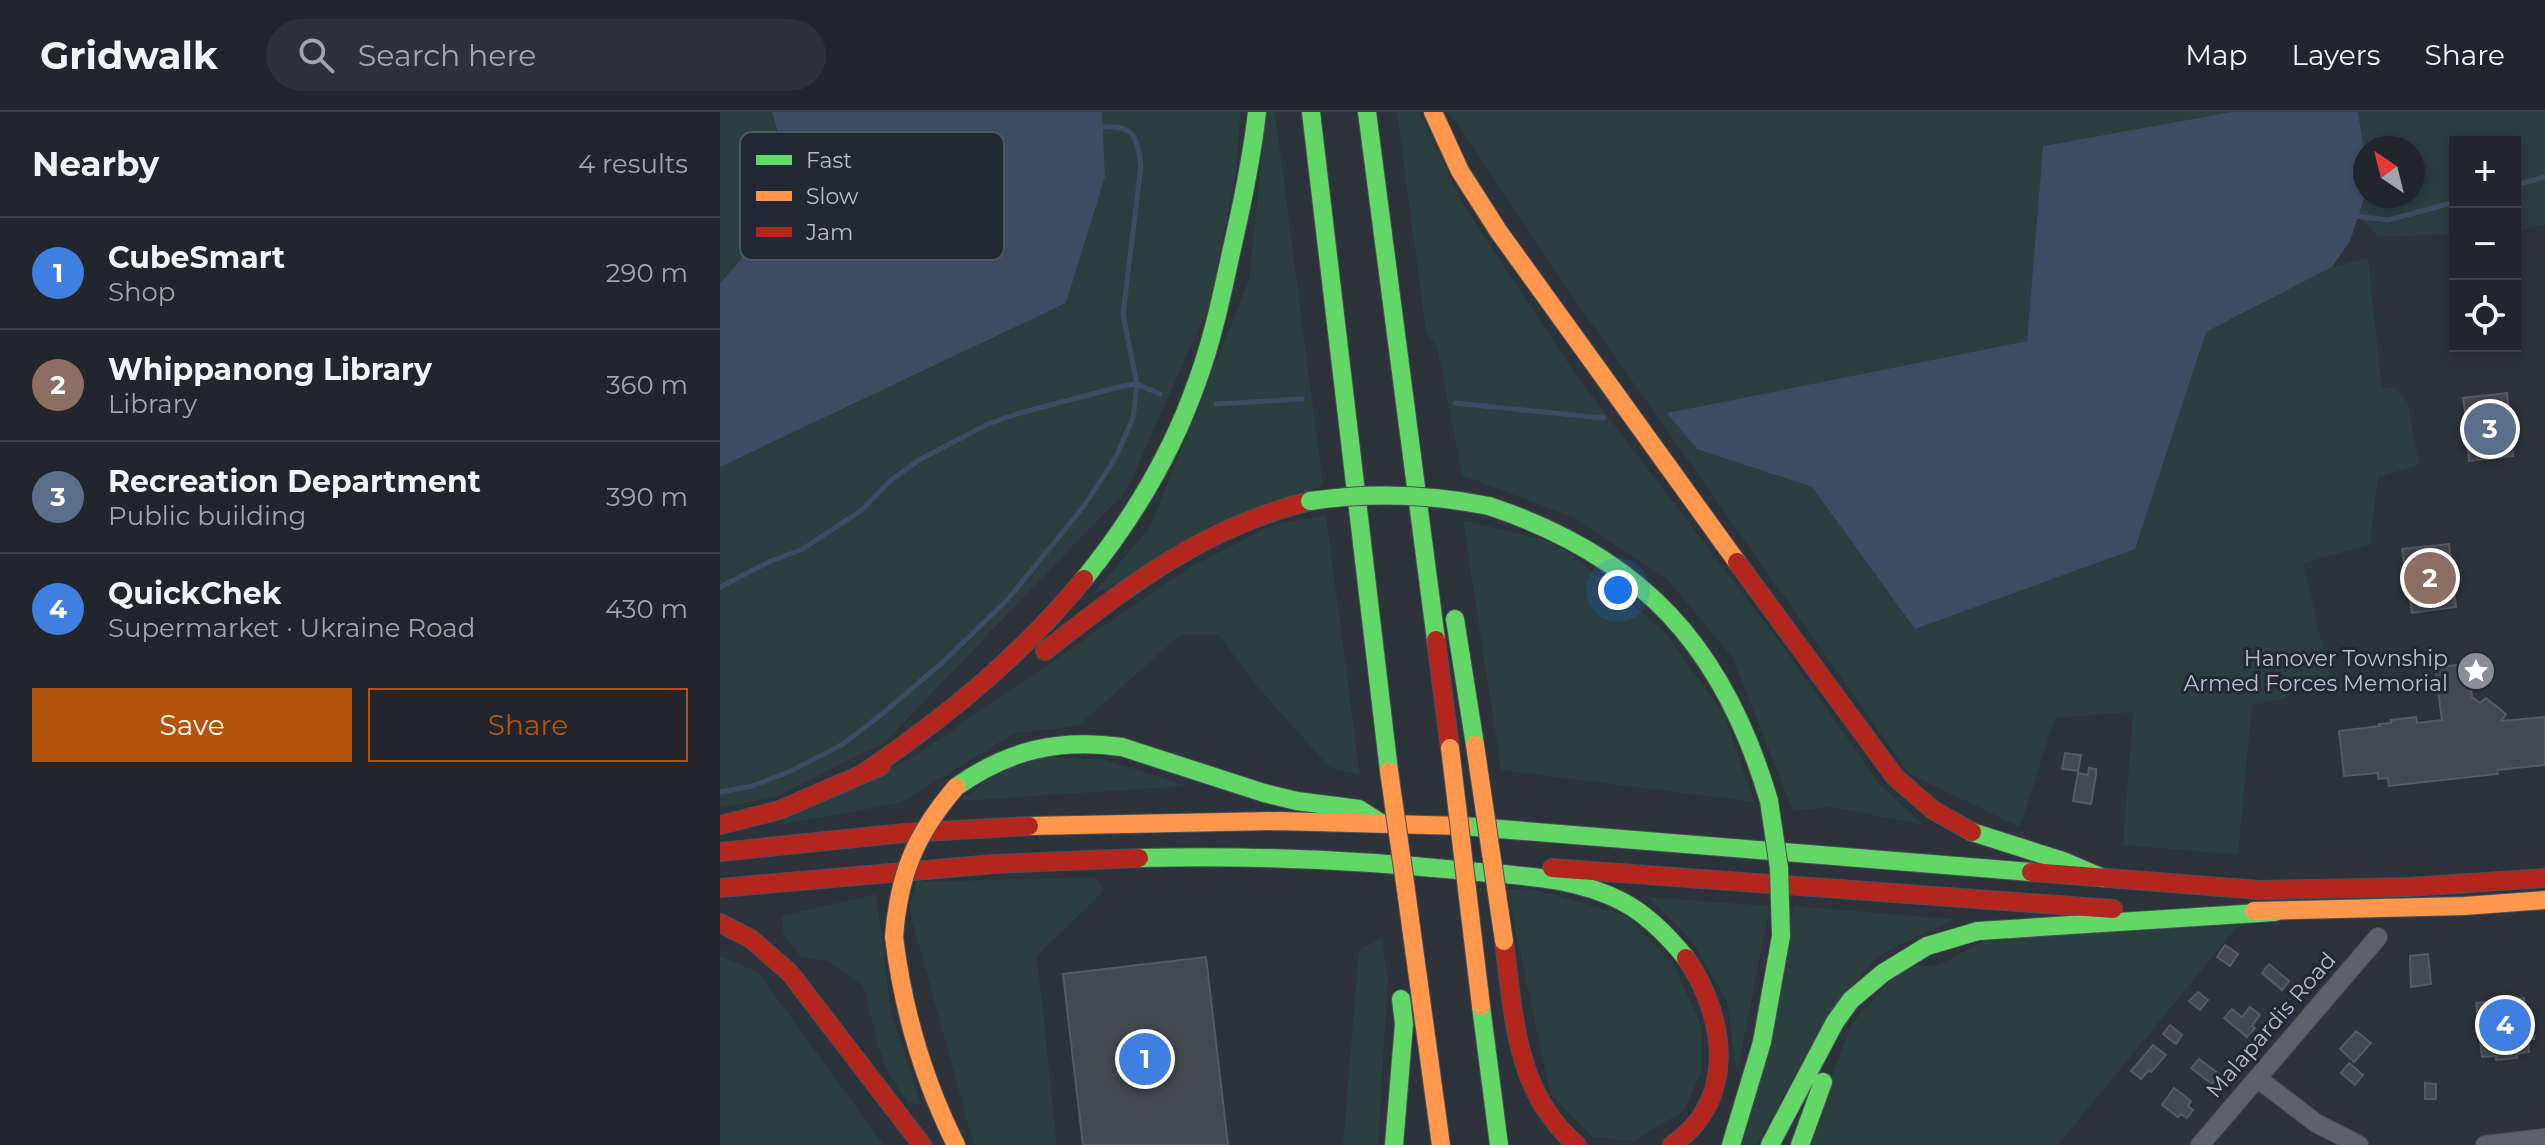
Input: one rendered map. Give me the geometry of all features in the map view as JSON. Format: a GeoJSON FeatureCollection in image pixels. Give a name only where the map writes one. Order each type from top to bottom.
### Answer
{"type":"FeatureCollection","features":[{"type":"Feature","properties":{"kind":"main road"},"geometry":{"type":"LineString","coordinates":[[862,774],[940,721],[1031,642],[1093,572],[1146,494],[1183,418],[1211,341],[1243,197],[1257,112]]}},
{"type":"Feature","properties":{"kind":"main road"},"geometry":{"type":"LineString","coordinates":[[1311,112],[1389,771],[1441,1145]]}},
{"type":"Feature","properties":{"kind":"main road"},"geometry":{"type":"LineString","coordinates":[[1367,112],[1499,1145]]}},
{"type":"Feature","properties":{"kind":"main road"},"geometry":{"type":"LineString","coordinates":[[1433,112],[1460,171],[1499,232],[1904,788],[1966,829],[2078,864],[2103,878]]}},
{"type":"Feature","properties":{"kind":"main road"},"geometry":{"type":"LineString","coordinates":[[720,825],[780,810],[903,756],[967,713],[1165,561],[1248,519],[1310,501],[1357,495],[1419,494],[1489,506],[1567,536],[1635,582],[1681,626],[1721,682],[1747,732],[1762,771],[1775,833],[1781,892],[1781,936],[1775,988],[1766,1027],[1731,1145]]}},
{"type":"Feature","properties":{"kind":"main road"},"geometry":{"type":"LineString","coordinates":[[1417,506],[1441,530]]}},
{"type":"Feature","properties":{"kind":"main road"},"geometry":{"type":"LineString","coordinates":[[1453,607],[1528,1079],[1548,1120],[1577,1145]]}},
{"type":"Feature","properties":{"kind":"main road"},"geometry":{"type":"LineString","coordinates":[[956,1145],[930,1084],[906,1009],[897,970],[894,937],[895,906],[905,865],[935,810],[956,787],[999,758],[1019,751],[1049,744],[1101,743],[1264,793],[1311,804],[1359,809],[1381,823]]}},
{"type":"Feature","properties":{"kind":"main road"},"geometry":{"type":"LineString","coordinates":[[720,852],[904,833],[1069,824],[1232,821],[1381,823],[1461,826],[2259,890],[2409,887],[2545,878]]}},
{"type":"Feature","properties":{"kind":"main road"},"geometry":{"type":"LineString","coordinates":[[720,888],[1028,861],[1174,858],[1363,860],[1499,863],[2078,908],[2275,912]]}},
{"type":"Feature","properties":{"kind":"main road"},"geometry":{"type":"LineString","coordinates":[[1363,860],[1559,883],[1621,901],[1655,924],[1678,946],[1704,988],[1718,1033],[1717,1085],[1710,1105],[1692,1131],[1672,1145]]}},
{"type":"Feature","properties":{"kind":"main road"},"geometry":{"type":"LineString","coordinates":[[1394,1145],[1404,1024],[1398,965],[1405,883]]}},
{"type":"Feature","properties":{"kind":"main road"},"geometry":{"type":"LineString","coordinates":[[1770,1145],[1835,1022],[1851,1000],[1883,973],[1937,942],[1978,931],[2275,912],[2545,900]]}},
{"type":"Feature","properties":{"kind":"main road"},"geometry":{"type":"LineString","coordinates":[[720,923],[751,939],[790,973],[922,1145]]}},
{"type":"Feature","properties":{"kind":"main road"},"geometry":{"type":"LineString","coordinates":[[1800,1145],[1831,1064],[1856,1012],[1878,984],[1904,959]]}},
{"type":"Feature","properties":{"kind":"street","name":"Malapardis Road"},"geometry":{"type":"LineString","coordinates":[[2200,1145],[2378,937]]}},
{"type":"Feature","properties":{"kind":"street"},"geometry":{"type":"LineString","coordinates":[[2257,1078],[2316,1123],[2359,1145]]}},
{"type":"Feature","properties":{"kind":"street"},"geometry":{"type":"LineString","coordinates":[[2485,1145],[2545,1138]]}},
{"type":"Feature","properties":{"kind":"shaded area"},"geometry":{"type":"Polygon","coordinates":[[[720,112],[772,112],[778,132],[740,132],[740,260],[720,284],[720,112]]]}},
{"type":"Feature","properties":{"kind":"shaded area"},"geometry":{"type":"Polygon","coordinates":[[[1102,112],[1240,112],[1237,167],[1210,303],[1127,490],[885,742],[776,797],[720,808],[720,467],[1066,303],[1105,177],[1102,112]]]}},
{"type":"Feature","properties":{"kind":"shaded area"},"geometry":{"type":"Polygon","coordinates":[[[1266,112],[1275,112],[1323,485],[1092,595],[1150,527],[1249,280],[1266,112]]]}},
{"type":"Feature","properties":{"kind":"shaded area"},"geometry":{"type":"Polygon","coordinates":[[[1397,112],[1419,112],[1466,209],[1574,372],[1782,645],[1880,785],[1924,825],[1831,807],[1793,811],[1732,657],[1666,578],[1572,517],[1462,475],[1437,347],[1426,332],[1397,112]]]}},
{"type":"Feature","properties":{"kind":"shaded area"},"geometry":{"type":"Polygon","coordinates":[[[1447,112],[2232,112],[2043,146],[2027,341],[1668,413],[1697,449],[1812,487],[1915,629],[2134,549],[2206,332],[2332,267],[2368,258],[2382,388],[2395,387],[2408,403],[2419,465],[2378,477],[2370,545],[2303,563],[2331,682],[2304,686],[2284,699],[2252,705],[2238,855],[2123,845],[2133,712],[2055,718],[2020,827],[1909,774],[1563,283],[1447,112]]]}},
{"type":"Feature","properties":{"kind":"shaded area"},"geometry":{"type":"Polygon","coordinates":[[[2358,112],[2545,112],[2545,225],[2521,230],[2521,136],[2449,136],[2449,234],[2379,237],[2358,216],[2361,208],[2425,208],[2425,136],[2362,136],[2358,112]]]}},
{"type":"Feature","properties":{"kind":"shaded area"},"geometry":{"type":"Polygon","coordinates":[[[1326,515],[1360,775],[1329,767],[1255,684],[1219,635],[1180,635],[1078,726],[1015,733],[900,803],[772,826],[915,756],[1188,568],[1273,525],[1326,515]]]}},
{"type":"Feature","properties":{"kind":"shaded area"},"geometry":{"type":"Polygon","coordinates":[[[1463,520],[1557,543],[1664,631],[1724,714],[1754,802],[1501,770],[1463,520]]]}},
{"type":"Feature","properties":{"kind":"shaded area"},"geometry":{"type":"Polygon","coordinates":[[[1046,757],[1103,759],[1188,786],[961,801],[1003,766],[1046,757]]]}},
{"type":"Feature","properties":{"kind":"shaded area"},"geometry":{"type":"Polygon","coordinates":[[[1095,877],[1104,891],[1037,956],[1057,1145],[974,1145],[909,909],[916,882],[1095,877]]]}},
{"type":"Feature","properties":{"kind":"shaded area"},"geometry":{"type":"Polygon","coordinates":[[[1530,888],[1625,915],[1674,964],[1702,1028],[1702,1070],[1684,1111],[1633,1141],[1592,1137],[1550,1093],[1507,890],[1530,888]]]}},
{"type":"Feature","properties":{"kind":"shaded area"},"geometry":{"type":"Polygon","coordinates":[[[876,894],[891,1011],[921,1104],[908,1103],[884,1066],[862,983],[827,961],[801,957],[783,933],[782,916],[876,894]]]}},
{"type":"Feature","properties":{"kind":"shaded area"},"geometry":{"type":"Polygon","coordinates":[[[1648,897],[1770,906],[1737,1074],[1727,1001],[1691,940],[1648,897]]]}},
{"type":"Feature","properties":{"kind":"shaded area"},"geometry":{"type":"Polygon","coordinates":[[[1794,906],[1955,919],[1878,956],[1826,1018],[1757,1145],[1742,1145],[1794,906]]]}},
{"type":"Feature","properties":{"kind":"shaded area"},"geometry":{"type":"Polygon","coordinates":[[[2238,926],[2058,1145],[1805,1145],[1852,1023],[1903,967],[1940,965],[1991,936],[2238,926]]]}},
{"type":"Feature","properties":{"kind":"shaded area"},"geometry":{"type":"Polygon","coordinates":[[[1382,939],[1388,979],[1378,1145],[1343,1145],[1359,949],[1382,939]]]}},
{"type":"Feature","properties":{"kind":"shaded area"},"geometry":{"type":"Polygon","coordinates":[[[720,956],[758,972],[884,1145],[720,1145],[720,956]]]}},
{"type":"Feature","properties":{"kind":"water"},"geometry":{"type":"Polygon","coordinates":[[[772,112],[1102,112],[1105,177],[1066,303],[720,467],[720,284],[740,260],[1004,260],[1004,132],[778,132],[772,112]]]}},
{"type":"Feature","properties":{"kind":"water"},"geometry":{"type":"Polygon","coordinates":[[[2232,112],[2358,112],[2362,136],[2353,136],[2353,208],[2361,208],[2350,241],[2332,267],[2206,332],[2135,549],[1915,629],[1812,487],[1697,449],[1667,413],[2027,341],[2043,146],[2232,112]]]}},
{"type":"Feature","properties":{"kind":"building"},"geometry":{"type":"Polygon","coordinates":[[[2507,393],[2513,456],[2469,461],[2468,450],[2471,450],[2463,398],[2507,393]]]}},
{"type":"Feature","properties":{"kind":"building"},"geometry":{"type":"Polygon","coordinates":[[[2449,544],[2456,607],[2412,613],[2402,549],[2449,544]]]}},
{"type":"Feature","properties":{"kind":"building"},"geometry":{"type":"Polygon","coordinates":[[[2468,664],[2472,697],[2480,703],[2486,698],[2506,714],[2501,721],[2545,717],[2545,765],[2497,770],[2498,774],[2389,786],[2388,778],[2378,779],[2378,773],[2344,776],[2339,731],[2380,726],[2391,723],[2391,720],[2416,717],[2417,723],[2442,720],[2435,667],[2468,664]]]}},
{"type":"Feature","properties":{"kind":"building"},"geometry":{"type":"Polygon","coordinates":[[[2065,753],[2081,755],[2078,771],[2062,769],[2065,753]]]}},
{"type":"Feature","properties":{"kind":"building"},"geometry":{"type":"Polygon","coordinates":[[[2089,768],[2096,769],[2091,804],[2073,801],[2078,773],[2088,775],[2089,768]]]}},
{"type":"Feature","properties":{"kind":"building"},"geometry":{"type":"Polygon","coordinates":[[[2225,945],[2238,954],[2230,966],[2217,957],[2225,945]]]}},
{"type":"Feature","properties":{"kind":"building"},"geometry":{"type":"Polygon","coordinates":[[[2428,954],[2431,984],[2411,987],[2410,956],[2428,954]]]}},
{"type":"Feature","properties":{"kind":"building"},"geometry":{"type":"Polygon","coordinates":[[[1206,957],[1228,1145],[1083,1145],[1063,974],[1206,957]]]}},
{"type":"Feature","properties":{"kind":"building"},"geometry":{"type":"Polygon","coordinates":[[[2269,964],[2289,981],[2282,990],[2262,973],[2269,964]]]}},
{"type":"Feature","properties":{"kind":"building"},"geometry":{"type":"Polygon","coordinates":[[[2198,992],[2208,1000],[2200,1010],[2189,1001],[2198,992]]]}},
{"type":"Feature","properties":{"kind":"building"},"geometry":{"type":"Polygon","coordinates":[[[2524,998],[2525,1012],[2531,1011],[2534,1039],[2528,1039],[2529,1052],[2517,1054],[2517,1058],[2496,1060],[2496,1056],[2482,1057],[2476,1003],[2524,998]]]}},
{"type":"Feature","properties":{"kind":"building"},"geometry":{"type":"Polygon","coordinates":[[[2250,1007],[2260,1015],[2247,1037],[2224,1018],[2232,1009],[2242,1017],[2250,1007]]]}},
{"type":"Feature","properties":{"kind":"building"},"geometry":{"type":"Polygon","coordinates":[[[2170,1025],[2182,1035],[2176,1044],[2163,1034],[2170,1025]]]}},
{"type":"Feature","properties":{"kind":"building"},"geometry":{"type":"Polygon","coordinates":[[[2356,1031],[2371,1043],[2354,1062],[2340,1049],[2356,1031]]]}},
{"type":"Feature","properties":{"kind":"building"},"geometry":{"type":"Polygon","coordinates":[[[2153,1045],[2166,1055],[2141,1079],[2131,1071],[2153,1045]]]}},
{"type":"Feature","properties":{"kind":"building"},"geometry":{"type":"Polygon","coordinates":[[[2199,1059],[2219,1074],[2212,1084],[2191,1068],[2199,1059]]]}},
{"type":"Feature","properties":{"kind":"building"},"geometry":{"type":"Polygon","coordinates":[[[2349,1063],[2363,1075],[2355,1085],[2341,1073],[2349,1063]]]}},
{"type":"Feature","properties":{"kind":"building"},"geometry":{"type":"Polygon","coordinates":[[[2425,1083],[2436,1084],[2436,1099],[2425,1099],[2425,1083]]]}},
{"type":"Feature","properties":{"kind":"building"},"geometry":{"type":"Polygon","coordinates":[[[2174,1088],[2191,1101],[2188,1106],[2193,1110],[2187,1118],[2181,1114],[2178,1117],[2162,1105],[2174,1088]]]}},
{"type":"Feature","properties":{"kind":"waterway"},"geometry":{"type":"LineString","coordinates":[[720,792],[752,786],[791,771],[843,744],[882,714],[943,662],[1008,599],[1084,506],[1116,457],[1133,418],[1137,384],[1123,314],[1141,166],[1132,135],[1122,128],[1103,127]]}},
{"type":"Feature","properties":{"kind":"waterway"},"geometry":{"type":"LineString","coordinates":[[2521,183],[2545,177]]}},
{"type":"Feature","properties":{"kind":"waterway"},"geometry":{"type":"LineString","coordinates":[[2354,216],[2388,220],[2449,204]]}},
{"type":"Feature","properties":{"kind":"waterway"},"geometry":{"type":"LineString","coordinates":[[720,587],[771,561],[801,550],[862,510],[890,481],[919,460],[988,424],[1123,386],[1137,384],[1160,394]]}},
{"type":"Feature","properties":{"kind":"waterway"},"geometry":{"type":"LineString","coordinates":[[1216,404],[1302,399]]}},
{"type":"Feature","properties":{"kind":"waterway"},"geometry":{"type":"LineString","coordinates":[[1455,403],[1603,418]]}},
{"type":"Feature","properties":{"kind":"traffic: fast"},"geometry":{"type":"LineString","coordinates":[[1084,579],[1119,533],[1150,484],[1188,406],[1213,329],[1237,228],[1257,112]]}},
{"type":"Feature","properties":{"kind":"traffic: fast"},"geometry":{"type":"LineString","coordinates":[[1311,112],[1389,771]]}},
{"type":"Feature","properties":{"kind":"traffic: fast"},"geometry":{"type":"LineString","coordinates":[[1367,112],[1436,640]]}},
{"type":"Feature","properties":{"kind":"traffic: fast"},"geometry":{"type":"LineString","coordinates":[[1310,501],[1355,496],[1400,496],[1489,506]]}},
{"type":"Feature","properties":{"kind":"traffic: fast"},"geometry":{"type":"LineString","coordinates":[[1489,506],[1543,527],[1591,552],[1633,581],[1670,615],[1701,653],[1728,697],[1750,746],[1769,801]]}},
{"type":"Feature","properties":{"kind":"traffic: fast"},"geometry":{"type":"LineString","coordinates":[[1455,619],[1475,745]]}},
{"type":"Feature","properties":{"kind":"traffic: fast"},"geometry":{"type":"LineString","coordinates":[[956,787],[995,764],[1035,750],[1077,744],[1099,745],[1122,747],[1264,793],[1297,801],[1359,809],[1381,823]]}},
{"type":"Feature","properties":{"kind":"traffic: fast"},"geometry":{"type":"LineString","coordinates":[[1769,801],[1779,868],[1781,936]]}},
{"type":"Feature","properties":{"kind":"traffic: fast"},"geometry":{"type":"LineString","coordinates":[[1463,826],[2031,872]]}},
{"type":"Feature","properties":{"kind":"traffic: fast"},"geometry":{"type":"LineString","coordinates":[[1972,832],[2063,861],[2103,878]]}},
{"type":"Feature","properties":{"kind":"traffic: fast"},"geometry":{"type":"LineString","coordinates":[[1139,858],[1345,861],[1547,879],[1586,887],[1632,907],[1657,927],[1686,958]]}},
{"type":"Feature","properties":{"kind":"traffic: fast"},"geometry":{"type":"LineString","coordinates":[[1770,1145],[1835,1022],[1851,1000],[1883,973],[1927,946],[1978,931],[2275,912]]}},
{"type":"Feature","properties":{"kind":"traffic: fast"},"geometry":{"type":"LineString","coordinates":[[1731,1145],[1762,1042],[1781,936]]}},
{"type":"Feature","properties":{"kind":"traffic: fast"},"geometry":{"type":"LineString","coordinates":[[1394,1145],[1404,1024],[1401,999]]}},
{"type":"Feature","properties":{"kind":"traffic: fast"},"geometry":{"type":"LineString","coordinates":[[1481,1006],[1499,1145]]}},
{"type":"Feature","properties":{"kind":"traffic: fast"},"geometry":{"type":"LineString","coordinates":[[1800,1145],[1823,1082]]}},
{"type":"Feature","properties":{"kind":"traffic: slow"},"geometry":{"type":"LineString","coordinates":[[1433,112],[1460,171],[1499,232],[1737,562]]}},
{"type":"Feature","properties":{"kind":"traffic: slow"},"geometry":{"type":"LineString","coordinates":[[1475,745],[1504,941]]}},
{"type":"Feature","properties":{"kind":"traffic: slow"},"geometry":{"type":"LineString","coordinates":[[1450,748],[1481,1006]]}},
{"type":"Feature","properties":{"kind":"traffic: slow"},"geometry":{"type":"LineString","coordinates":[[1389,771],[1405,883]]}},
{"type":"Feature","properties":{"kind":"traffic: slow"},"geometry":{"type":"LineString","coordinates":[[894,937],[900,894],[912,856],[930,822],[956,787]]}},
{"type":"Feature","properties":{"kind":"traffic: slow"},"geometry":{"type":"LineString","coordinates":[[1029,826],[1277,821],[1463,826]]}},
{"type":"Feature","properties":{"kind":"traffic: slow"},"geometry":{"type":"LineString","coordinates":[[1405,883],[1441,1145]]}},
{"type":"Feature","properties":{"kind":"traffic: slow"},"geometry":{"type":"LineString","coordinates":[[2254,911],[2464,906],[2545,900]]}},
{"type":"Feature","properties":{"kind":"traffic: slow"},"geometry":{"type":"LineString","coordinates":[[894,937],[916,1044],[956,1145]]}},
{"type":"Feature","properties":{"kind":"traffic: jam"},"geometry":{"type":"LineString","coordinates":[[1045,651],[1169,561],[1235,526],[1310,501]]}},
{"type":"Feature","properties":{"kind":"traffic: jam"},"geometry":{"type":"LineString","coordinates":[[1737,562],[1895,777],[1933,810],[1972,832]]}},
{"type":"Feature","properties":{"kind":"traffic: jam"},"geometry":{"type":"LineString","coordinates":[[862,774],[923,731],[980,685],[1034,634],[1084,579]]}},
{"type":"Feature","properties":{"kind":"traffic: jam"},"geometry":{"type":"LineString","coordinates":[[1436,640],[1450,748]]}},
{"type":"Feature","properties":{"kind":"traffic: jam"},"geometry":{"type":"LineString","coordinates":[[720,825],[780,810],[881,766]]}},
{"type":"Feature","properties":{"kind":"traffic: jam"},"geometry":{"type":"LineString","coordinates":[[720,852],[904,833],[1029,826]]}},
{"type":"Feature","properties":{"kind":"traffic: jam"},"geometry":{"type":"LineString","coordinates":[[720,888],[994,864],[1139,858]]}},
{"type":"Feature","properties":{"kind":"traffic: jam"},"geometry":{"type":"LineString","coordinates":[[1552,868],[2113,909]]}},
{"type":"Feature","properties":{"kind":"traffic: jam"},"geometry":{"type":"LineString","coordinates":[[2031,872],[2259,890],[2409,887],[2545,878]]}},
{"type":"Feature","properties":{"kind":"traffic: jam"},"geometry":{"type":"LineString","coordinates":[[720,923],[751,939],[790,973],[922,1145]]}},
{"type":"Feature","properties":{"kind":"traffic: jam"},"geometry":{"type":"LineString","coordinates":[[1504,941],[1515,1025],[1529,1077],[1556,1124],[1577,1145]]}},
{"type":"Feature","properties":{"kind":"traffic: jam"},"geometry":{"type":"LineString","coordinates":[[1672,1145],[1693,1126],[1708,1105],[1716,1082],[1719,1057],[1717,1031],[1710,1006],[1686,958]]}},
{"type":"Feature","properties":{"kind":"place","name":"Recreation Department"},"geometry":{"type":"Point","coordinates":[2490,429]}},
{"type":"Feature","properties":{"kind":"place","name":"Whippanong Library"},"geometry":{"type":"Point","coordinates":[2430,578]}},
{"type":"Feature","properties":{"kind":"place","name":"Hanover Township Armed Forces Memorial"},"geometry":{"type":"Point","coordinates":[2476,671]}},
{"type":"Feature","properties":{"kind":"place","name":"QuickChek"},"geometry":{"type":"Point","coordinates":[2505,1025]}},
{"type":"Feature","properties":{"kind":"place","name":"CubeSmart"},"geometry":{"type":"Point","coordinates":[1145,1059]}}]}
